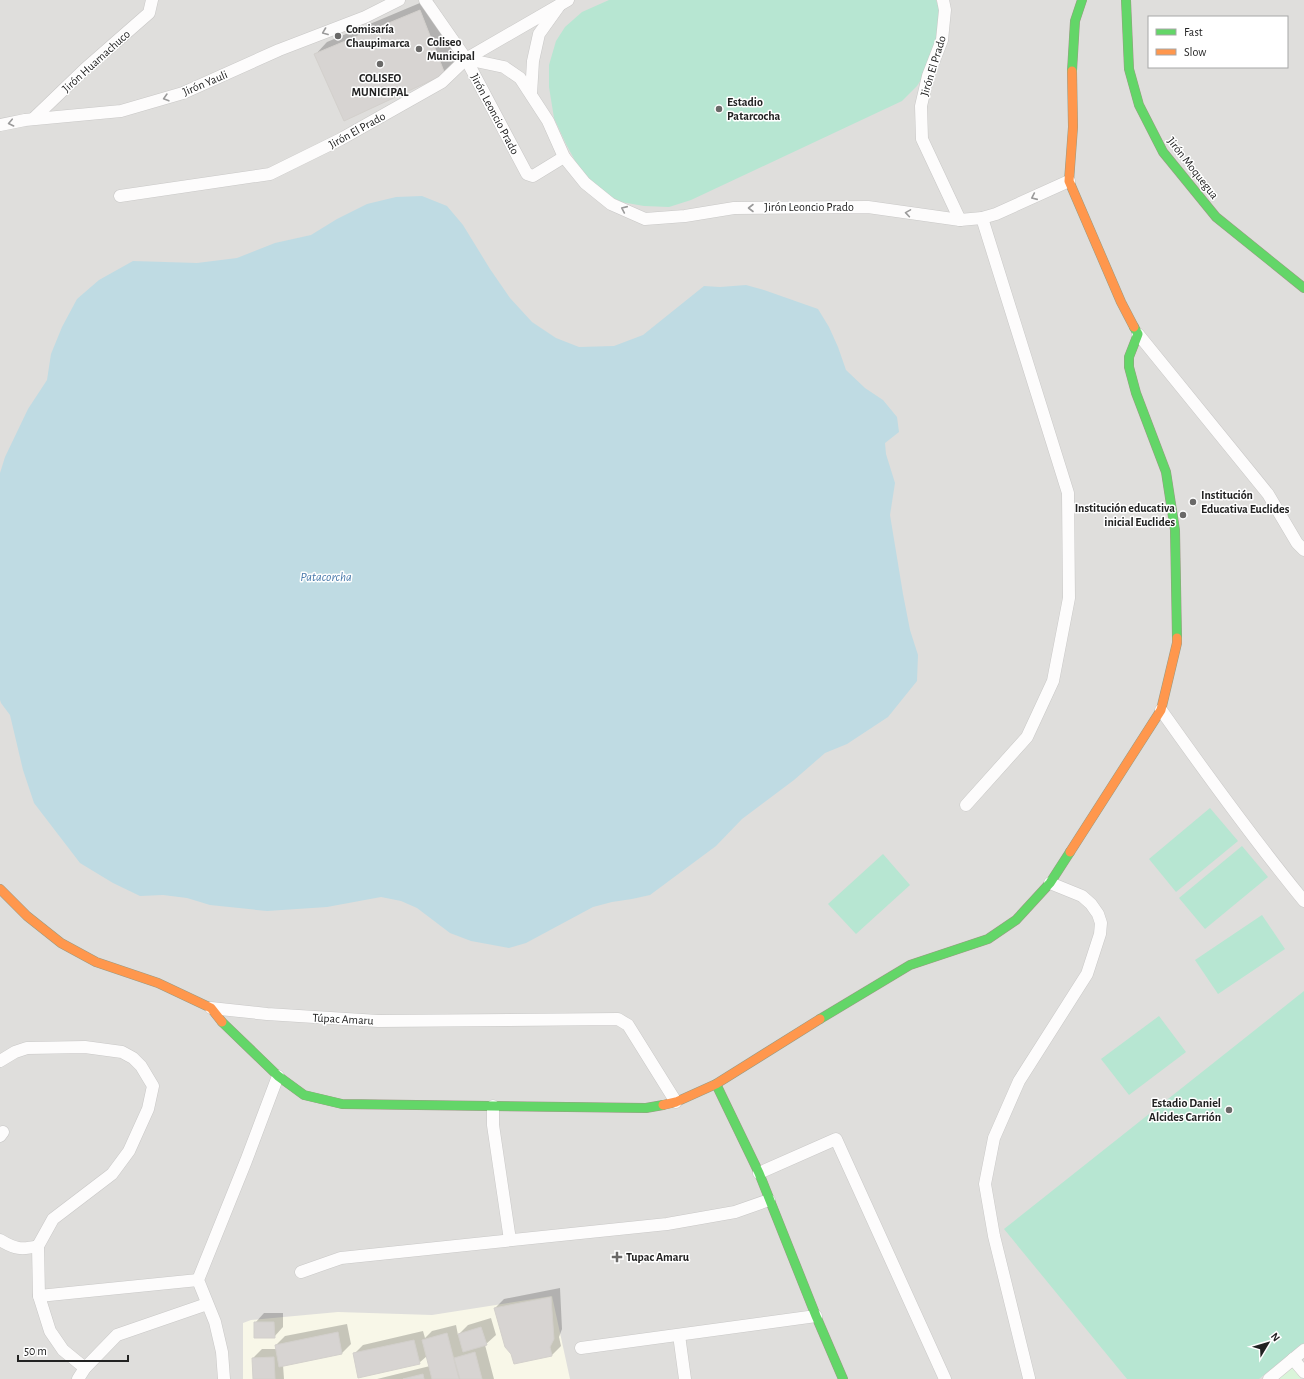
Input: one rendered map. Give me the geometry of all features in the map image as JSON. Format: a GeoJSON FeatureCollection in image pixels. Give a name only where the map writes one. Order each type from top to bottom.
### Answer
{"type":"FeatureCollection","features":[{"type":"Feature","properties":{"kind":"street","name":"Jirón Huamachuco"},"geometry":{"type":"LineString","coordinates":[[33,119],[85,69],[149,13],[152,0]]}},
{"type":"Feature","properties":{"kind":"street","name":"Jirón Yauli"},"geometry":{"type":"LineString","coordinates":[[0,125],[33,119],[121,111],[183,93],[279,50],[365,17],[399,0]]}},
{"type":"Feature","properties":{"kind":"street","name":"Jirón Leoncio Prado"},"geometry":{"type":"LineString","coordinates":[[425,0],[466,59],[527,174],[533,176],[564,157]]}},
{"type":"Feature","properties":{"kind":"street","name":"Jirón El Prado"},"geometry":{"type":"LineString","coordinates":[[943,0],[945,10],[942,40],[928,76],[921,106],[922,139],[960,220]]}},
{"type":"Feature","properties":{"kind":"street"},"geometry":{"type":"LineString","coordinates":[[1082,0],[1075,21],[1071,72],[1073,127],[1069,181],[1120,302],[1138,334],[1268,494],[1297,543],[1304,550]]}},
{"type":"Feature","properties":{"kind":"street","name":"Jirón Moquegua"},"geometry":{"type":"LineString","coordinates":[[1126,0],[1129,68],[1139,105],[1163,152],[1216,217],[1304,288]]}},
{"type":"Feature","properties":{"kind":"street","name":"Jirón El Prado"},"geometry":{"type":"LineString","coordinates":[[120,196],[270,174],[341,139],[442,82],[466,59],[565,2]]}},
{"type":"Feature","properties":{"kind":"street"},"geometry":{"type":"LineString","coordinates":[[531,94],[533,61],[539,34],[565,2]]}},
{"type":"Feature","properties":{"kind":"street","name":"Jirón Leoncio Prado"},"geometry":{"type":"LineString","coordinates":[[466,59],[504,67],[520,78],[548,121],[564,157],[585,183],[611,204],[645,219],[685,216],[734,208],[868,207],[960,220],[982,218],[996,214],[1069,181]]}},
{"type":"Feature","properties":{"kind":"street"},"geometry":{"type":"LineString","coordinates":[[966,804],[1027,737],[1053,681],[1069,598],[1068,493],[982,218]]}},
{"type":"Feature","properties":{"kind":"street"},"geometry":{"type":"LineString","coordinates":[[211,1008],[225,1025],[278,1076],[304,1095],[342,1104],[646,1108],[676,1102],[716,1084],[837,1008],[910,965],[988,938],[1016,920],[1050,883],[1162,710],[1178,643],[1175,530],[1166,472],[1136,393],[1129,367],[1129,357],[1138,334]]}},
{"type":"Feature","properties":{"kind":"street"},"geometry":{"type":"LineString","coordinates":[[1162,710],[1279,871],[1304,901]]}},
{"type":"Feature","properties":{"kind":"street"},"geometry":{"type":"LineString","coordinates":[[1028,1379],[994,1236],[985,1184],[994,1138],[1019,1081],[1087,974],[1100,934],[1101,923],[1098,914],[1091,904],[1082,896],[1050,883]]}},
{"type":"Feature","properties":{"kind":"street","name":"Túpac Amaru"},"geometry":{"type":"LineString","coordinates":[[0,889],[27,916],[61,943],[96,962],[158,983],[211,1008],[267,1014],[378,1021],[618,1019],[628,1025],[676,1102]]}},
{"type":"Feature","properties":{"kind":"street"},"geometry":{"type":"LineString","coordinates":[[1,1058],[27,1048],[85,1047],[122,1052],[133,1058],[141,1066],[153,1086],[148,1109],[129,1151],[112,1174],[53,1219],[38,1246],[39,1296],[50,1331],[63,1350],[85,1368]]}},
{"type":"Feature","properties":{"kind":"street"},"geometry":{"type":"LineString","coordinates":[[224,1379],[222,1352],[214,1322],[198,1280],[246,1161],[278,1076]]}},
{"type":"Feature","properties":{"kind":"street"},"geometry":{"type":"LineString","coordinates":[[716,1084],[759,1173],[816,1316],[843,1379]]}},
{"type":"Feature","properties":{"kind":"street"},"geometry":{"type":"LineString","coordinates":[[493,1106],[493,1125],[510,1240]]}},
{"type":"Feature","properties":{"kind":"street"},"geometry":{"type":"LineString","coordinates":[[759,1173],[836,1139],[945,1379]]}},
{"type":"Feature","properties":{"kind":"street"},"geometry":{"type":"LineString","coordinates":[[301,1272],[341,1258],[667,1224],[736,1212],[769,1200]]}},
{"type":"Feature","properties":{"kind":"street"},"geometry":{"type":"LineString","coordinates":[[0,1240],[10,1246],[24,1249],[38,1246]]}},
{"type":"Feature","properties":{"kind":"street"},"geometry":{"type":"LineString","coordinates":[[39,1296],[198,1280]]}},
{"type":"Feature","properties":{"kind":"street"},"geometry":{"type":"LineString","coordinates":[[78,1379],[85,1368],[117,1335],[207,1304]]}},
{"type":"Feature","properties":{"kind":"street"},"geometry":{"type":"LineString","coordinates":[[581,1348],[816,1316]]}},
{"type":"Feature","properties":{"kind":"street"},"geometry":{"type":"LineString","coordinates":[[679,1335],[685,1379]]}},
{"type":"Feature","properties":{"kind":"street"},"geometry":{"type":"LineString","coordinates":[[1269,1379],[1304,1350]]}},
{"type":"Feature","properties":{"kind":"street"},"geometry":{"type":"LineString","coordinates":[[1293,1359],[1304,1372]]}},
{"type":"Feature","properties":{"kind":"shaded area"},"geometry":{"type":"Polygon","coordinates":[[[0,0],[1304,0],[1304,1379],[0,1379],[0,0]]]}},
{"type":"Feature","properties":{"kind":"shaded area"},"geometry":{"type":"Polygon","coordinates":[[[552,1296],[570,1379],[243,1379],[243,1323],[251,1320],[338,1312],[432,1315],[552,1296]]]}},
{"type":"Feature","properties":{"kind":"green space","name":"Estadio Patarcocha"},"geometry":{"type":"Polygon","coordinates":[[[609,0],[936,0],[939,8],[941,29],[928,69],[917,86],[902,101],[691,200],[669,207],[644,206],[621,202],[598,190],[579,168],[554,118],[549,87],[549,65],[556,41],[565,27],[582,12],[609,0]]]}},
{"type":"Feature","properties":{"kind":"green space"},"geometry":{"type":"Polygon","coordinates":[[[1210,808],[1238,841],[1176,892],[1149,859],[1210,808]]]}},
{"type":"Feature","properties":{"kind":"green space"},"geometry":{"type":"Polygon","coordinates":[[[1242,846],[1268,877],[1205,929],[1179,898],[1242,846]]]}},
{"type":"Feature","properties":{"kind":"green space"},"geometry":{"type":"Polygon","coordinates":[[[883,854],[910,885],[856,934],[828,904],[883,854]]]}},
{"type":"Feature","properties":{"kind":"green space"},"geometry":{"type":"Polygon","coordinates":[[[1262,915],[1285,949],[1218,994],[1195,960],[1262,915]]]}},
{"type":"Feature","properties":{"kind":"green space","name":"Estadio Daniel Alcides Carrión"},"geometry":{"type":"Polygon","coordinates":[[[1304,991],[1304,1343],[1259,1379],[1127,1379],[1004,1229],[1304,991]]]}},
{"type":"Feature","properties":{"kind":"green space"},"geometry":{"type":"Polygon","coordinates":[[[1159,1016],[1186,1052],[1129,1095],[1101,1059],[1159,1016]]]}},
{"type":"Feature","properties":{"kind":"green space"},"geometry":{"type":"Polygon","coordinates":[[[1289,1368],[1293,1368],[1301,1379],[1276,1379],[1289,1368]]]}},
{"type":"Feature","properties":{"kind":"water","name":"Patacorcha"},"geometry":{"type":"Polygon","coordinates":[[[422,196],[447,206],[463,225],[510,298],[532,322],[556,338],[579,347],[614,346],[643,335],[704,286],[720,287],[746,285],[818,309],[829,327],[846,370],[865,388],[883,400],[897,417],[899,432],[885,443],[886,454],[895,483],[890,515],[910,630],[918,655],[917,681],[888,717],[847,744],[825,753],[794,780],[742,819],[716,846],[650,895],[593,907],[526,943],[509,948],[471,941],[450,933],[417,908],[401,901],[381,897],[327,907],[267,911],[210,905],[187,898],[163,895],[140,896],[113,883],[80,863],[34,803],[23,770],[10,715],[0,700],[0,473],[5,457],[28,409],[47,380],[51,354],[62,327],[77,299],[99,280],[133,261],[197,263],[237,258],[275,243],[311,235],[337,219],[367,204],[396,197],[422,196]]]}},
{"type":"Feature","properties":{"kind":"building","name":"COLISEO MUNICIPAL"},"geometry":{"type":"Polygon","coordinates":[[[420,10],[445,74],[344,121],[314,54],[420,10]]]}},
{"type":"Feature","properties":{"kind":"building"},"geometry":{"type":"Polygon","coordinates":[[[551,1297],[554,1339],[550,1347],[552,1356],[514,1364],[511,1354],[505,1347],[494,1308],[551,1297]]]}},
{"type":"Feature","properties":{"kind":"building"},"geometry":{"type":"Polygon","coordinates":[[[254,1322],[274,1322],[275,1338],[254,1338],[254,1322]]]}},
{"type":"Feature","properties":{"kind":"building"},"geometry":{"type":"Polygon","coordinates":[[[481,1327],[487,1345],[463,1352],[458,1334],[481,1327]]]}},
{"type":"Feature","properties":{"kind":"building"},"geometry":{"type":"Polygon","coordinates":[[[338,1332],[342,1354],[279,1367],[275,1345],[338,1332]]]}},
{"type":"Feature","properties":{"kind":"building"},"geometry":{"type":"Polygon","coordinates":[[[447,1333],[459,1379],[432,1379],[422,1340],[447,1333]]]}},
{"type":"Feature","properties":{"kind":"building"},"geometry":{"type":"Polygon","coordinates":[[[414,1340],[420,1364],[358,1378],[353,1353],[414,1340]]]}},
{"type":"Feature","properties":{"kind":"building"},"geometry":{"type":"Polygon","coordinates":[[[475,1352],[482,1379],[460,1379],[454,1358],[475,1352]]]}},
{"type":"Feature","properties":{"kind":"building"},"geometry":{"type":"Polygon","coordinates":[[[274,1357],[275,1379],[253,1379],[252,1358],[274,1357]]]}},
{"type":"Feature","properties":{"kind":"building"},"geometry":{"type":"Polygon","coordinates":[[[423,1374],[424,1379],[403,1379],[423,1374]]]}},
{"type":"Feature","properties":{"kind":"traffic: fast"},"geometry":{"type":"LineString","coordinates":[[1072,71],[1075,21],[1082,0]]}},
{"type":"Feature","properties":{"kind":"traffic: fast"},"geometry":{"type":"LineString","coordinates":[[1126,0],[1129,69],[1139,105],[1163,152],[1216,217],[1304,288]]}},
{"type":"Feature","properties":{"kind":"traffic: fast"},"geometry":{"type":"LineString","coordinates":[[1134,327],[1138,334],[1129,357],[1129,367],[1136,393],[1166,472],[1175,530],[1177,638]]}},
{"type":"Feature","properties":{"kind":"traffic: fast"},"geometry":{"type":"LineString","coordinates":[[820,1019],[910,965],[988,939],[1016,920],[1050,883],[1070,852]]}},
{"type":"Feature","properties":{"kind":"traffic: fast"},"geometry":{"type":"LineString","coordinates":[[222,1022],[278,1076],[304,1095],[342,1104],[646,1108],[663,1105]]}},
{"type":"Feature","properties":{"kind":"traffic: fast"},"geometry":{"type":"LineString","coordinates":[[716,1084],[759,1173],[816,1316],[843,1379]]}},
{"type":"Feature","properties":{"kind":"traffic: slow"},"geometry":{"type":"LineString","coordinates":[[1072,71],[1073,127],[1069,181],[1121,302],[1134,327]]}},
{"type":"Feature","properties":{"kind":"traffic: slow"},"geometry":{"type":"LineString","coordinates":[[1070,852],[1161,710],[1177,638]]}},
{"type":"Feature","properties":{"kind":"traffic: slow"},"geometry":{"type":"LineString","coordinates":[[0,889],[27,916],[61,943],[96,962],[158,983],[211,1008],[222,1022]]}},
{"type":"Feature","properties":{"kind":"traffic: slow"},"geometry":{"type":"LineString","coordinates":[[663,1105],[676,1102],[716,1084],[820,1019]]}},
{"type":"Feature","properties":{"kind":"place","name":"Comisaría Chaupimarca"},"geometry":{"type":"Point","coordinates":[338,36]}},
{"type":"Feature","properties":{"kind":"place","name":"Coliseo Municipal"},"geometry":{"type":"Point","coordinates":[419,49]}},
{"type":"Feature","properties":{"kind":"place","name":"COLISEO MUNICIPAL"},"geometry":{"type":"Point","coordinates":[380,64]}},
{"type":"Feature","properties":{"kind":"place","name":"Estadio Patarcocha"},"geometry":{"type":"Point","coordinates":[719,109]}},
{"type":"Feature","properties":{"kind":"place","name":"Institución Educativa Euclides"},"geometry":{"type":"Point","coordinates":[1193,502]}},
{"type":"Feature","properties":{"kind":"place","name":"Institución educativa inicial Euclides"},"geometry":{"type":"Point","coordinates":[1183,515]}},
{"type":"Feature","properties":{"kind":"place","name":"Estadio Daniel Alcides Carrión"},"geometry":{"type":"Point","coordinates":[1229,1110]}},
{"type":"Feature","properties":{"kind":"place","name":"Tupac Amaru"},"geometry":{"type":"Point","coordinates":[617,1257]}}]}
